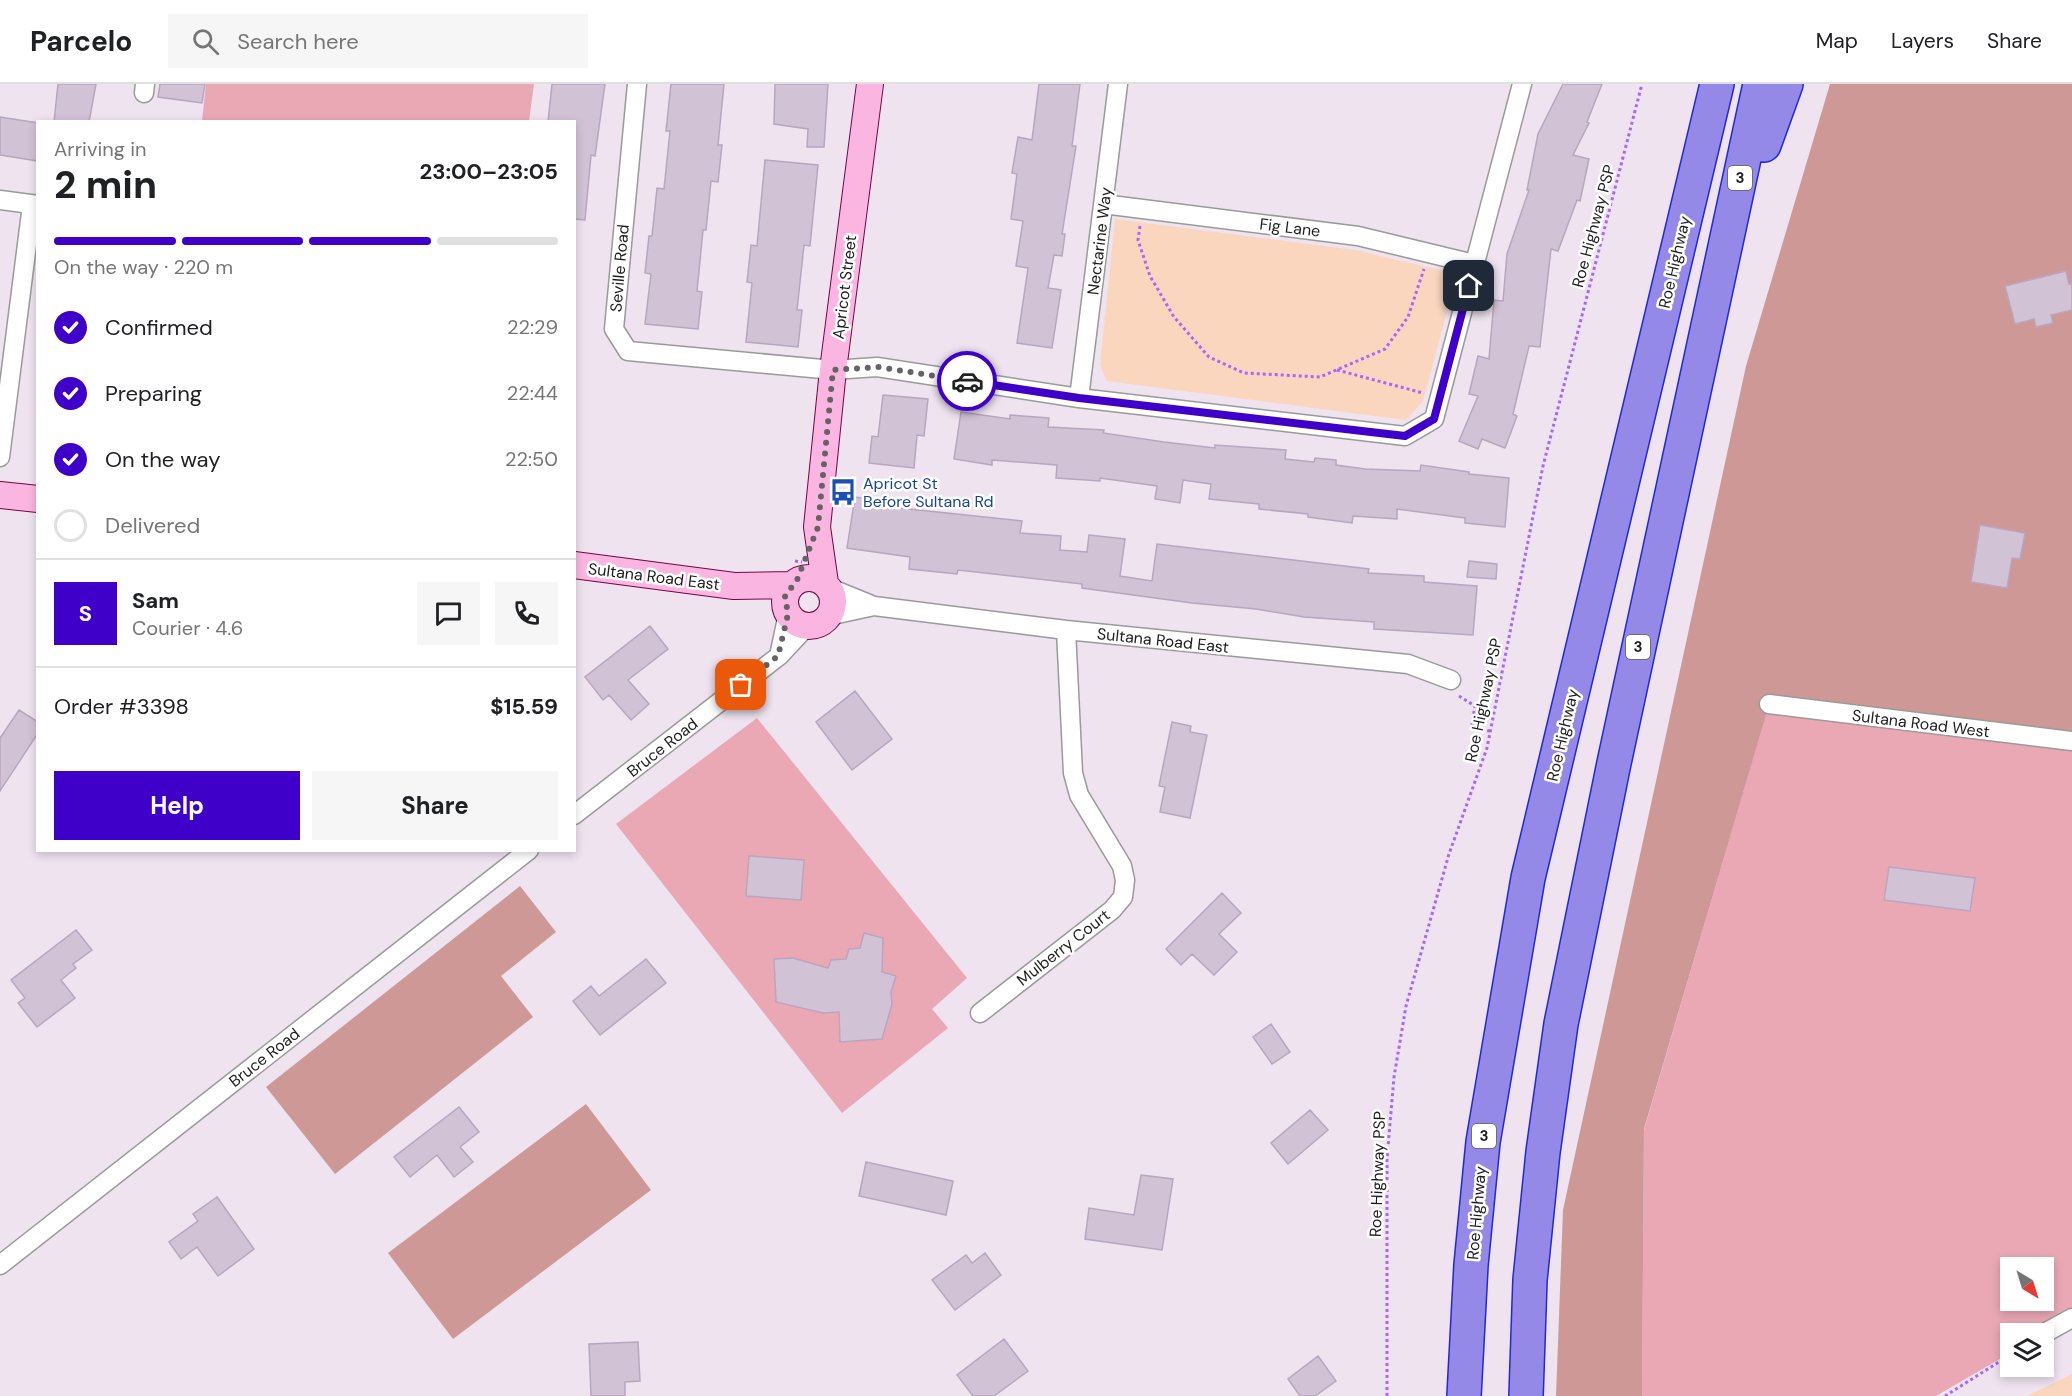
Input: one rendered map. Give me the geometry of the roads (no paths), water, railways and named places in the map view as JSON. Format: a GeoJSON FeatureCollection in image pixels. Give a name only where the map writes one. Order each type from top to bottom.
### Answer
{"type":"FeatureCollection","features":[{"type":"Feature","properties":{"kind":"highway"},"geometry":{"type":"LineString","coordinates":[[1687,205],[1705,84]]}},
{"type":"Feature","properties":{"kind":"highway","name":"Roe Highway"},"geometry":{"type":"LineString","coordinates":[[1464,1396],[1471,1264],[1483,1142],[1526,889],[1717,84]]}},
{"type":"Feature","properties":{"kind":"highway","name":"3"},"geometry":{"type":"LineString","coordinates":[[1526,1396],[1530,1280],[1543,1152],[1561,1024],[1623,717],[1760,84]]}},
{"type":"Feature","properties":{"kind":"highway"},"geometry":{"type":"LineString","coordinates":[[1719,271],[1786,84]]}},
{"type":"Feature","properties":{"kind":"street","name":"Seville Road"},"geometry":{"type":"LineString","coordinates":[[637,84],[614,329],[627,351],[833,370]]}},
{"type":"Feature","properties":{"kind":"street","name":"Apricot Street"},"geometry":{"type":"LineString","coordinates":[[818,527],[827,586],[833,606],[799,605],[818,527],[833,370],[870,84]]}},
{"type":"Feature","properties":{"kind":"street","name":"Nectarine Way"},"geometry":{"type":"LineString","coordinates":[[1079,398],[1118,84]]}},
{"type":"Feature","properties":{"kind":"street"},"geometry":{"type":"LineString","coordinates":[[833,370],[878,367],[1079,398],[1405,436],[1434,419],[1522,84]]}},
{"type":"Feature","properties":{"kind":"street"},"geometry":{"type":"LineString","coordinates":[[0,200],[35,205],[0,457]]}},
{"type":"Feature","properties":{"kind":"street","name":"Fig Lane"},"geometry":{"type":"LineString","coordinates":[[1103,204],[1358,236],[1474,264]]}},
{"type":"Feature","properties":{"kind":"street"},"geometry":{"type":"LineString","coordinates":[[0,495],[36,499]]}},
{"type":"Feature","properties":{"kind":"street","name":"Sultana Road East"},"geometry":{"type":"LineString","coordinates":[[576,565],[734,586],[799,605],[874,606],[1066,630],[1408,664],[1450,680]]}},
{"type":"Feature","properties":{"kind":"street"},"geometry":{"type":"LineString","coordinates":[[799,605],[808,578],[827,586]]}},
{"type":"Feature","properties":{"kind":"street","name":"Sultana Road East"},"geometry":{"type":"LineString","coordinates":[[827,586],[874,606]]}},
{"type":"Feature","properties":{"kind":"street","name":"Bruce Road"},"geometry":{"type":"LineString","coordinates":[[576,813],[778,656],[799,605]]}},
{"type":"Feature","properties":{"kind":"street","name":"Mulberry Court"},"geometry":{"type":"LineString","coordinates":[[980,1014],[1112,910],[1123,897],[1125,880],[1122,866],[1079,795],[1073,773],[1066,630]]}},
{"type":"Feature","properties":{"kind":"street","name":"Sultana Road West"},"geometry":{"type":"LineString","coordinates":[[1769,704],[2072,741]]}},
{"type":"Feature","properties":{"kind":"street","name":"Bruce Road"},"geometry":{"type":"LineString","coordinates":[[0,1265],[526,852]]}},
{"type":"Feature","properties":{"kind":"street"},"geometry":{"type":"LineString","coordinates":[[2054,1328],[2072,1317]]}},
{"type":"Feature","properties":{"kind":"place","name":"Apricot St Before Sultana Rd"},"geometry":{"type":"Point","coordinates":[843,492]}}]}
